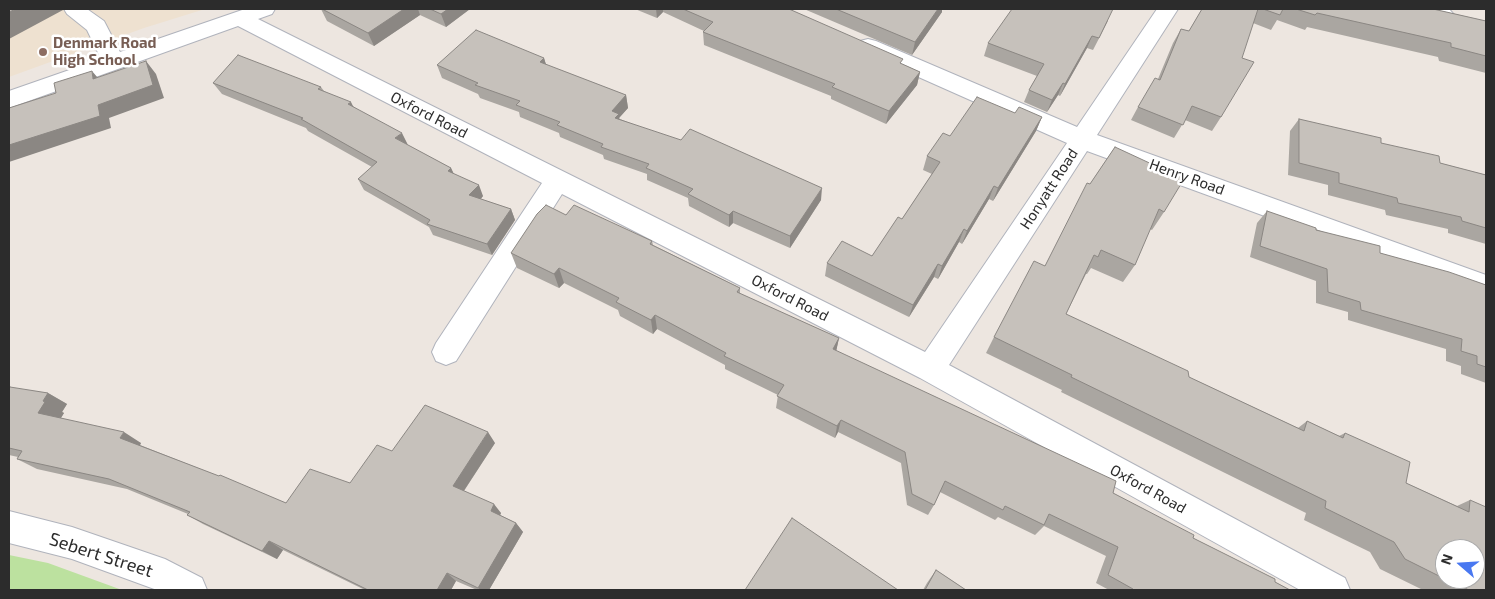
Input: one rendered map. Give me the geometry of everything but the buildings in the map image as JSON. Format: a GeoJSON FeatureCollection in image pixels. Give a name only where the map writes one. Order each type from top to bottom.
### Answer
{"type":"FeatureCollection","features":[{"type":"Feature","properties":{"kind":"street"},"geometry":{"type":"LineString","coordinates":[[74,9],[96,26],[114,63]]}},
{"type":"Feature","properties":{"kind":"street","name":"Honyatt Road"},"geometry":{"type":"LineString","coordinates":[[930,369],[1168,9]]}},
{"type":"Feature","properties":{"kind":"street"},"geometry":{"type":"LineString","coordinates":[[1438,9],[1449,22],[1486,30]]}},
{"type":"Feature","properties":{"kind":"street"},"geometry":{"type":"LineString","coordinates":[[1466,9],[1486,14]]}},
{"type":"Feature","properties":{"kind":"street"},"geometry":{"type":"LineString","coordinates":[[9,100],[253,14]]}},
{"type":"Feature","properties":{"kind":"street","name":"Oxford Road"},"geometry":{"type":"LineString","coordinates":[[253,14],[558,180],[930,369],[1333,590]]}},
{"type":"Feature","properties":{"kind":"street","name":"Henry Road"},"geometry":{"type":"LineString","coordinates":[[844,36],[1081,139],[1486,286]]}},
{"type":"Feature","properties":{"kind":"street"},"geometry":{"type":"LineString","coordinates":[[446,352],[558,180]]}},
{"type":"Feature","properties":{"kind":"street","name":"Sebert Street"},"geometry":{"type":"LineString","coordinates":[[9,527],[72,543],[165,576],[190,590]]}},
{"type":"Feature","properties":{"kind":"shaded area","name":"Denmark Road High School"},"geometry":{"type":"Polygon","coordinates":[[[9,9],[205,9],[144,28],[9,77],[9,9]]]}},
{"type":"Feature","properties":{"kind":"green space"},"geometry":{"type":"Polygon","coordinates":[[[9,555],[48,563],[122,590],[9,590],[9,555]]]}},
{"type":"Feature","properties":{"kind":"place","name":"Denmark Road High School"},"geometry":{"type":"Point","coordinates":[43,52]}}]}
